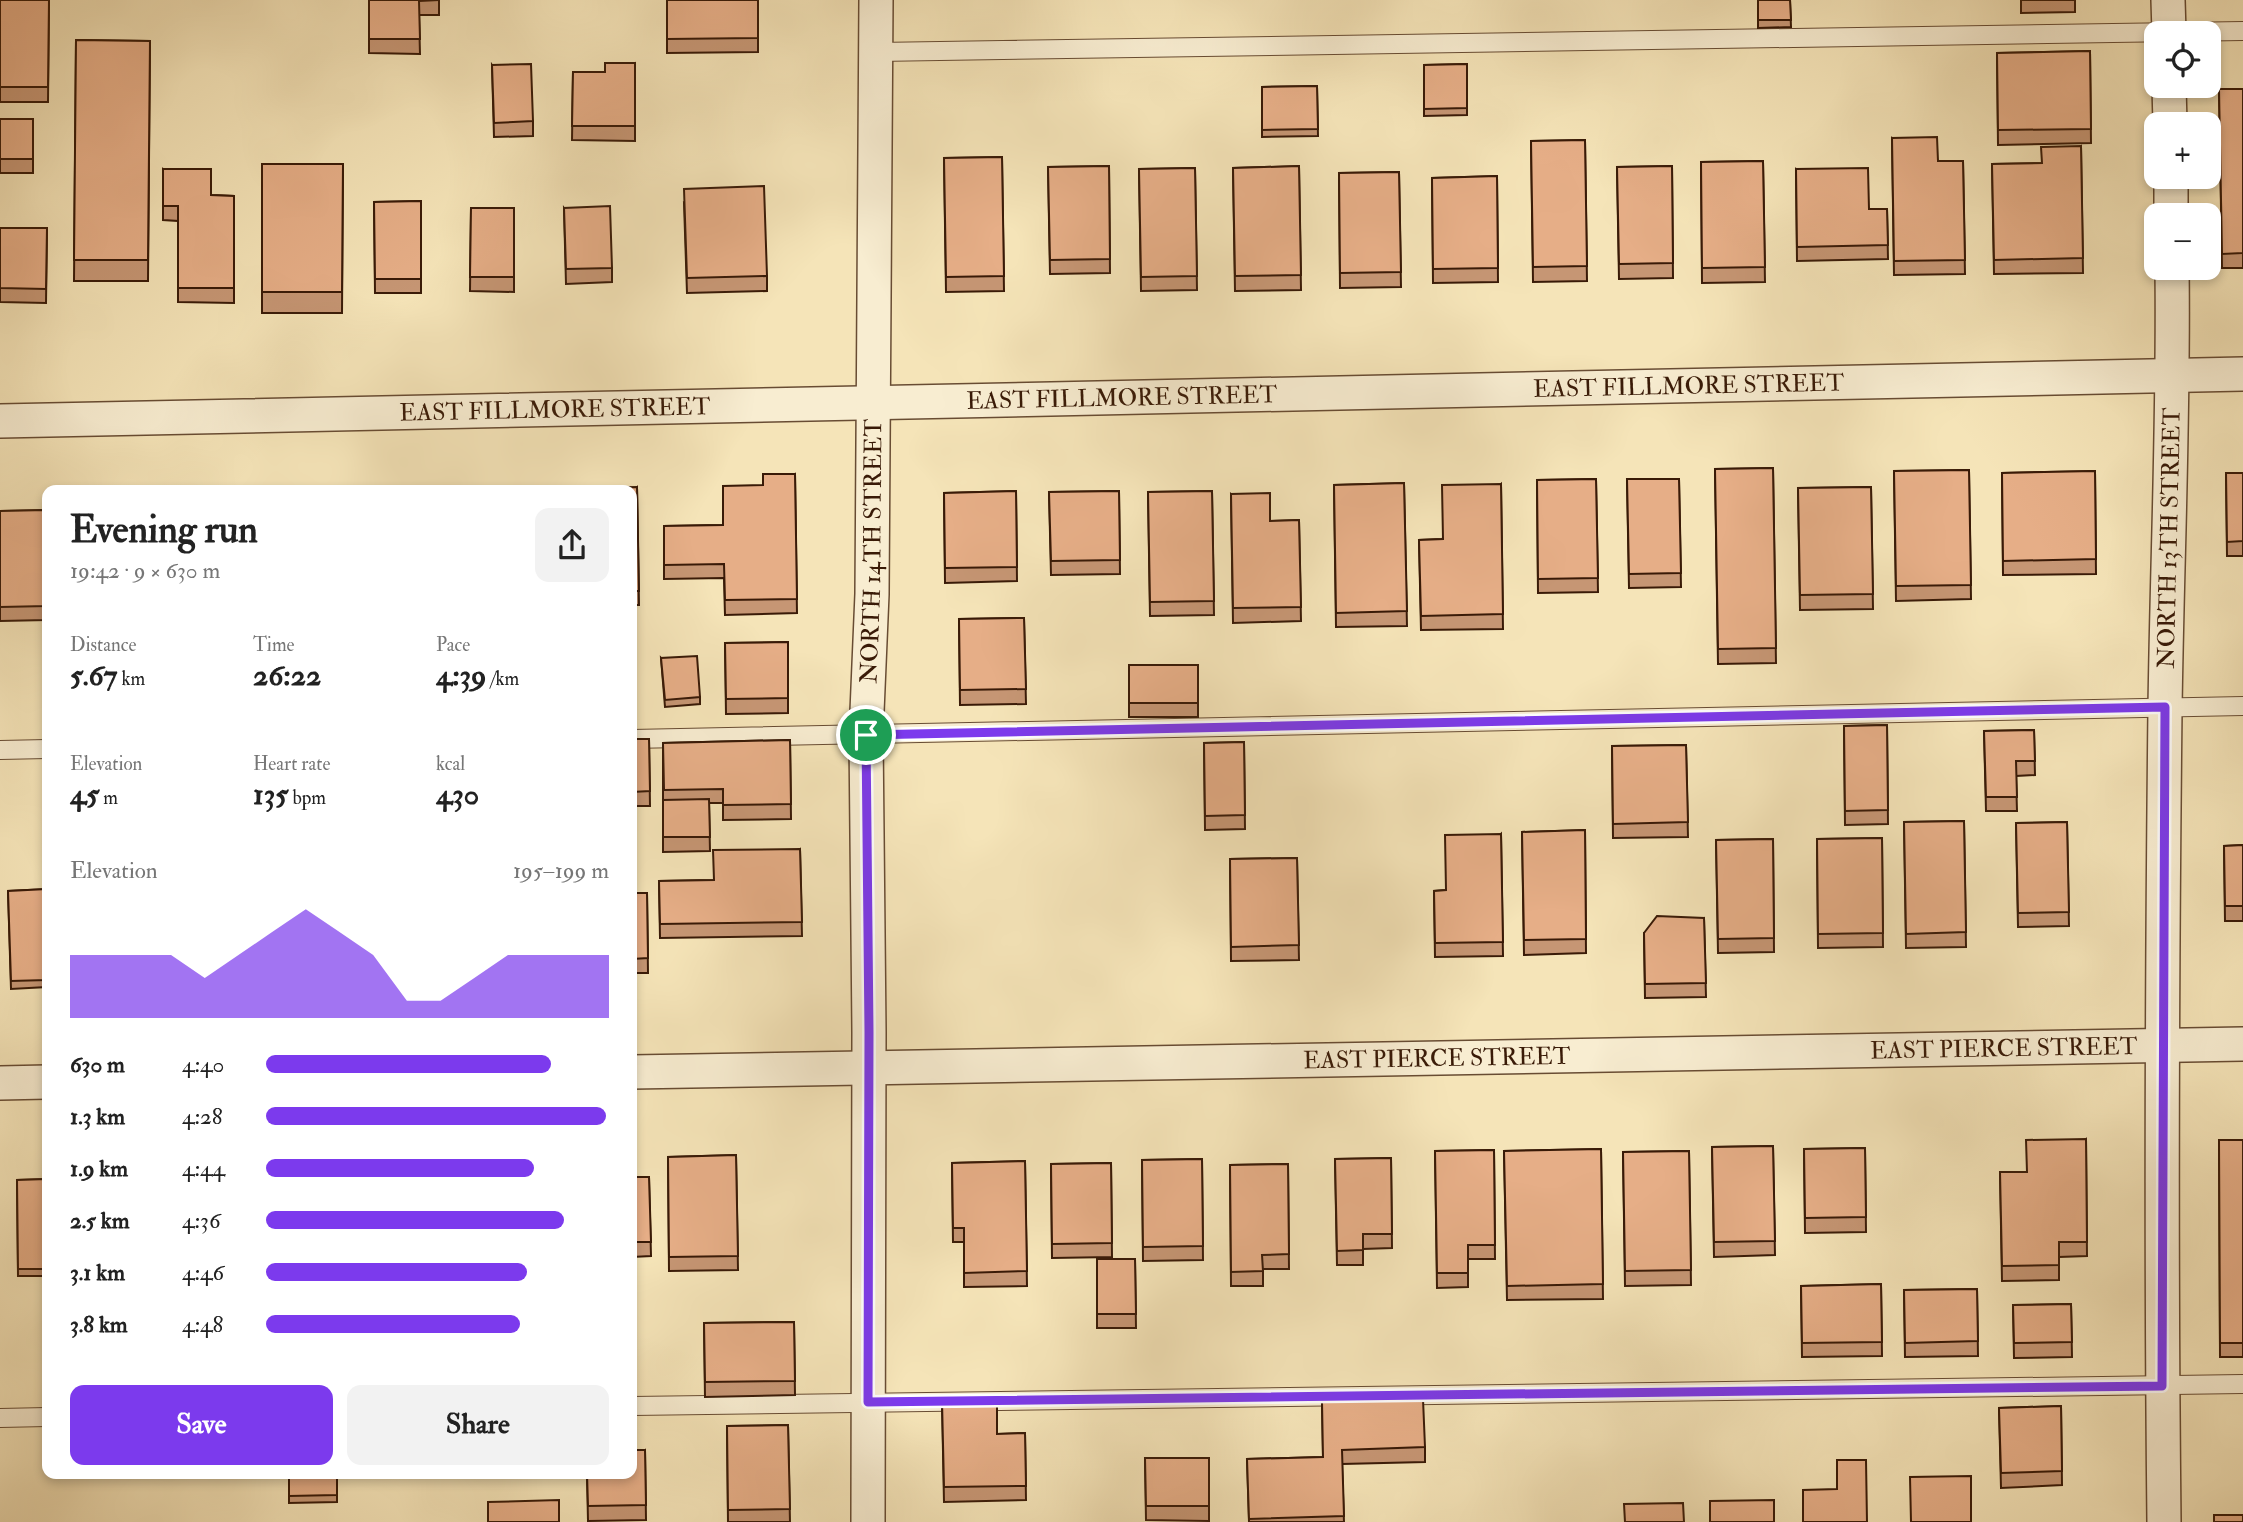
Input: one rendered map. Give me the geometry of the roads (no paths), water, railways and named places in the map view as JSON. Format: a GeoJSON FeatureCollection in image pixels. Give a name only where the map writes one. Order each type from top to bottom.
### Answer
{"type":"FeatureCollection","features":[{"type":"Feature","properties":{"kind":"street","name":"NORTH 14TH STREET"},"geometry":{"type":"LineString","coordinates":[[868,1522],[869,1068],[866,735],[872,593],[876,0]]}},
{"type":"Feature","properties":{"kind":"street"},"geometry":{"type":"LineString","coordinates":[[2168,0],[2169,21]]}},
{"type":"Feature","properties":{"kind":"street","name":"NORTH 13TH STREET"},"geometry":{"type":"LineString","coordinates":[[2164,1522],[2162,1386],[2165,707],[2174,375],[2172,280]]}},
{"type":"Feature","properties":{"kind":"street","name":"EAST FILLMORE STREET"},"geometry":{"type":"LineString","coordinates":[[0,421],[2243,374]]}},
{"type":"Feature","properties":{"kind":"street","name":"EAST PIERCE STREET"},"geometry":{"type":"LineString","coordinates":[[637,1072],[2243,1044]]}},
{"type":"Feature","properties":{"kind":"street"},"geometry":{"type":"LineString","coordinates":[[0,1083],[42,1082]]}},
{"type":"Feature","properties":{"kind":"lane"},"geometry":{"type":"LineString","coordinates":[[2221,32],[2243,31]]}},
{"type":"Feature","properties":{"kind":"lane"},"geometry":{"type":"LineString","coordinates":[[877,52],[2144,33]]}},
{"type":"Feature","properties":{"kind":"lane"},"geometry":{"type":"LineString","coordinates":[[637,739],[2243,706]]}},
{"type":"Feature","properties":{"kind":"lane"},"geometry":{"type":"LineString","coordinates":[[0,750],[42,749]]}},
{"type":"Feature","properties":{"kind":"lane"},"geometry":{"type":"LineString","coordinates":[[637,1406],[2243,1384]]}},
{"type":"Feature","properties":{"kind":"lane"},"geometry":{"type":"LineString","coordinates":[[0,1418],[42,1417]]}}]}
